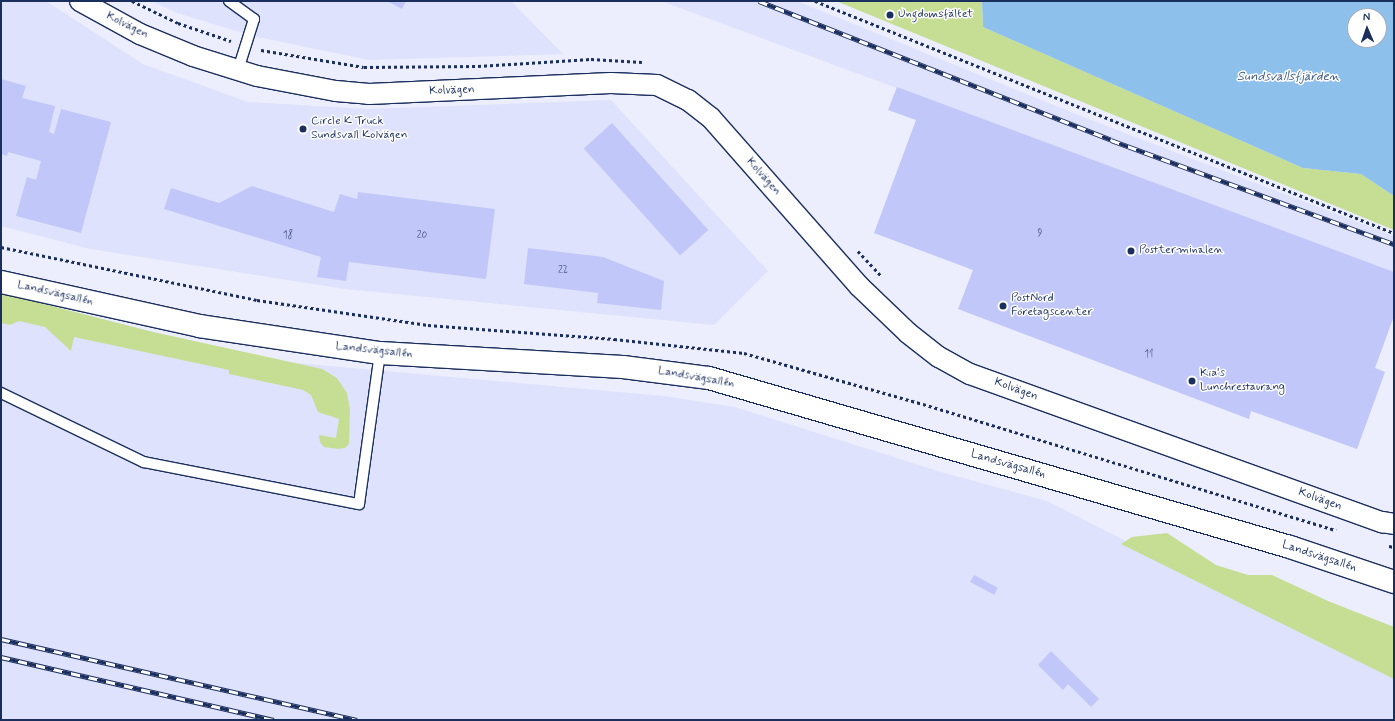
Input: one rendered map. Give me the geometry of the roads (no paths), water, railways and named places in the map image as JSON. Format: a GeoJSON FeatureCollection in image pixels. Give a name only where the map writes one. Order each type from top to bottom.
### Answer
{"type":"FeatureCollection","features":[{"type":"Feature","properties":{"kind":"main road","name":"Landsvägsallén"},"geometry":{"type":"LineString","coordinates":[[1,282],[200,326],[380,354],[623,367],[709,378],[1290,547],[1394,582]]}},
{"type":"Feature","properties":{"kind":"street","name":"Kolvägen"},"geometry":{"type":"LineString","coordinates":[[80,1],[140,34],[192,56],[238,70],[300,85],[369,94],[611,83],[657,85],[688,100],[711,118],[859,286],[908,333],[939,357],[970,374],[1382,522],[1394,524]]}},
{"type":"Feature","properties":{"kind":"lane"},"geometry":{"type":"LineString","coordinates":[[229,1],[254,19],[247,46],[238,70]]}},
{"type":"Feature","properties":{"kind":"lane"},"geometry":{"type":"LineString","coordinates":[[1,394],[144,462],[359,504],[380,354]]}},
{"type":"Feature","properties":{"kind":"water","name":"Sundsvallsfjärden"},"geometry":{"type":"Polygon","coordinates":[[[982,1],[1394,1],[1394,196],[1361,174],[1303,168],[983,27],[982,1]]]}},
{"type":"Feature","properties":{"kind":"railway"},"geometry":{"type":"LineString","coordinates":[[759,1],[1111,140],[1394,244]]}},
{"type":"Feature","properties":{"kind":"railway"},"geometry":{"type":"LineString","coordinates":[[1,639],[357,720]]}},
{"type":"Feature","properties":{"kind":"railway"},"geometry":{"type":"LineString","coordinates":[[1,657],[274,720]]}},
{"type":"Feature","properties":{"kind":"place","name":"Ungdomsfältet"},"geometry":{"type":"Point","coordinates":[890,15]}},
{"type":"Feature","properties":{"kind":"place","name":"Circle K Truck Sundsvall Kolvägen"},"geometry":{"type":"Point","coordinates":[303,129]}},
{"type":"Feature","properties":{"kind":"place","name":"Postterminalen"},"geometry":{"type":"Point","coordinates":[1131,251]}},
{"type":"Feature","properties":{"kind":"place","name":"PostNord Företagscenter"},"geometry":{"type":"Point","coordinates":[1003,306]}},
{"type":"Feature","properties":{"kind":"place","name":"Kia's Lunchrestaurang"},"geometry":{"type":"Point","coordinates":[1192,381]}}]}
